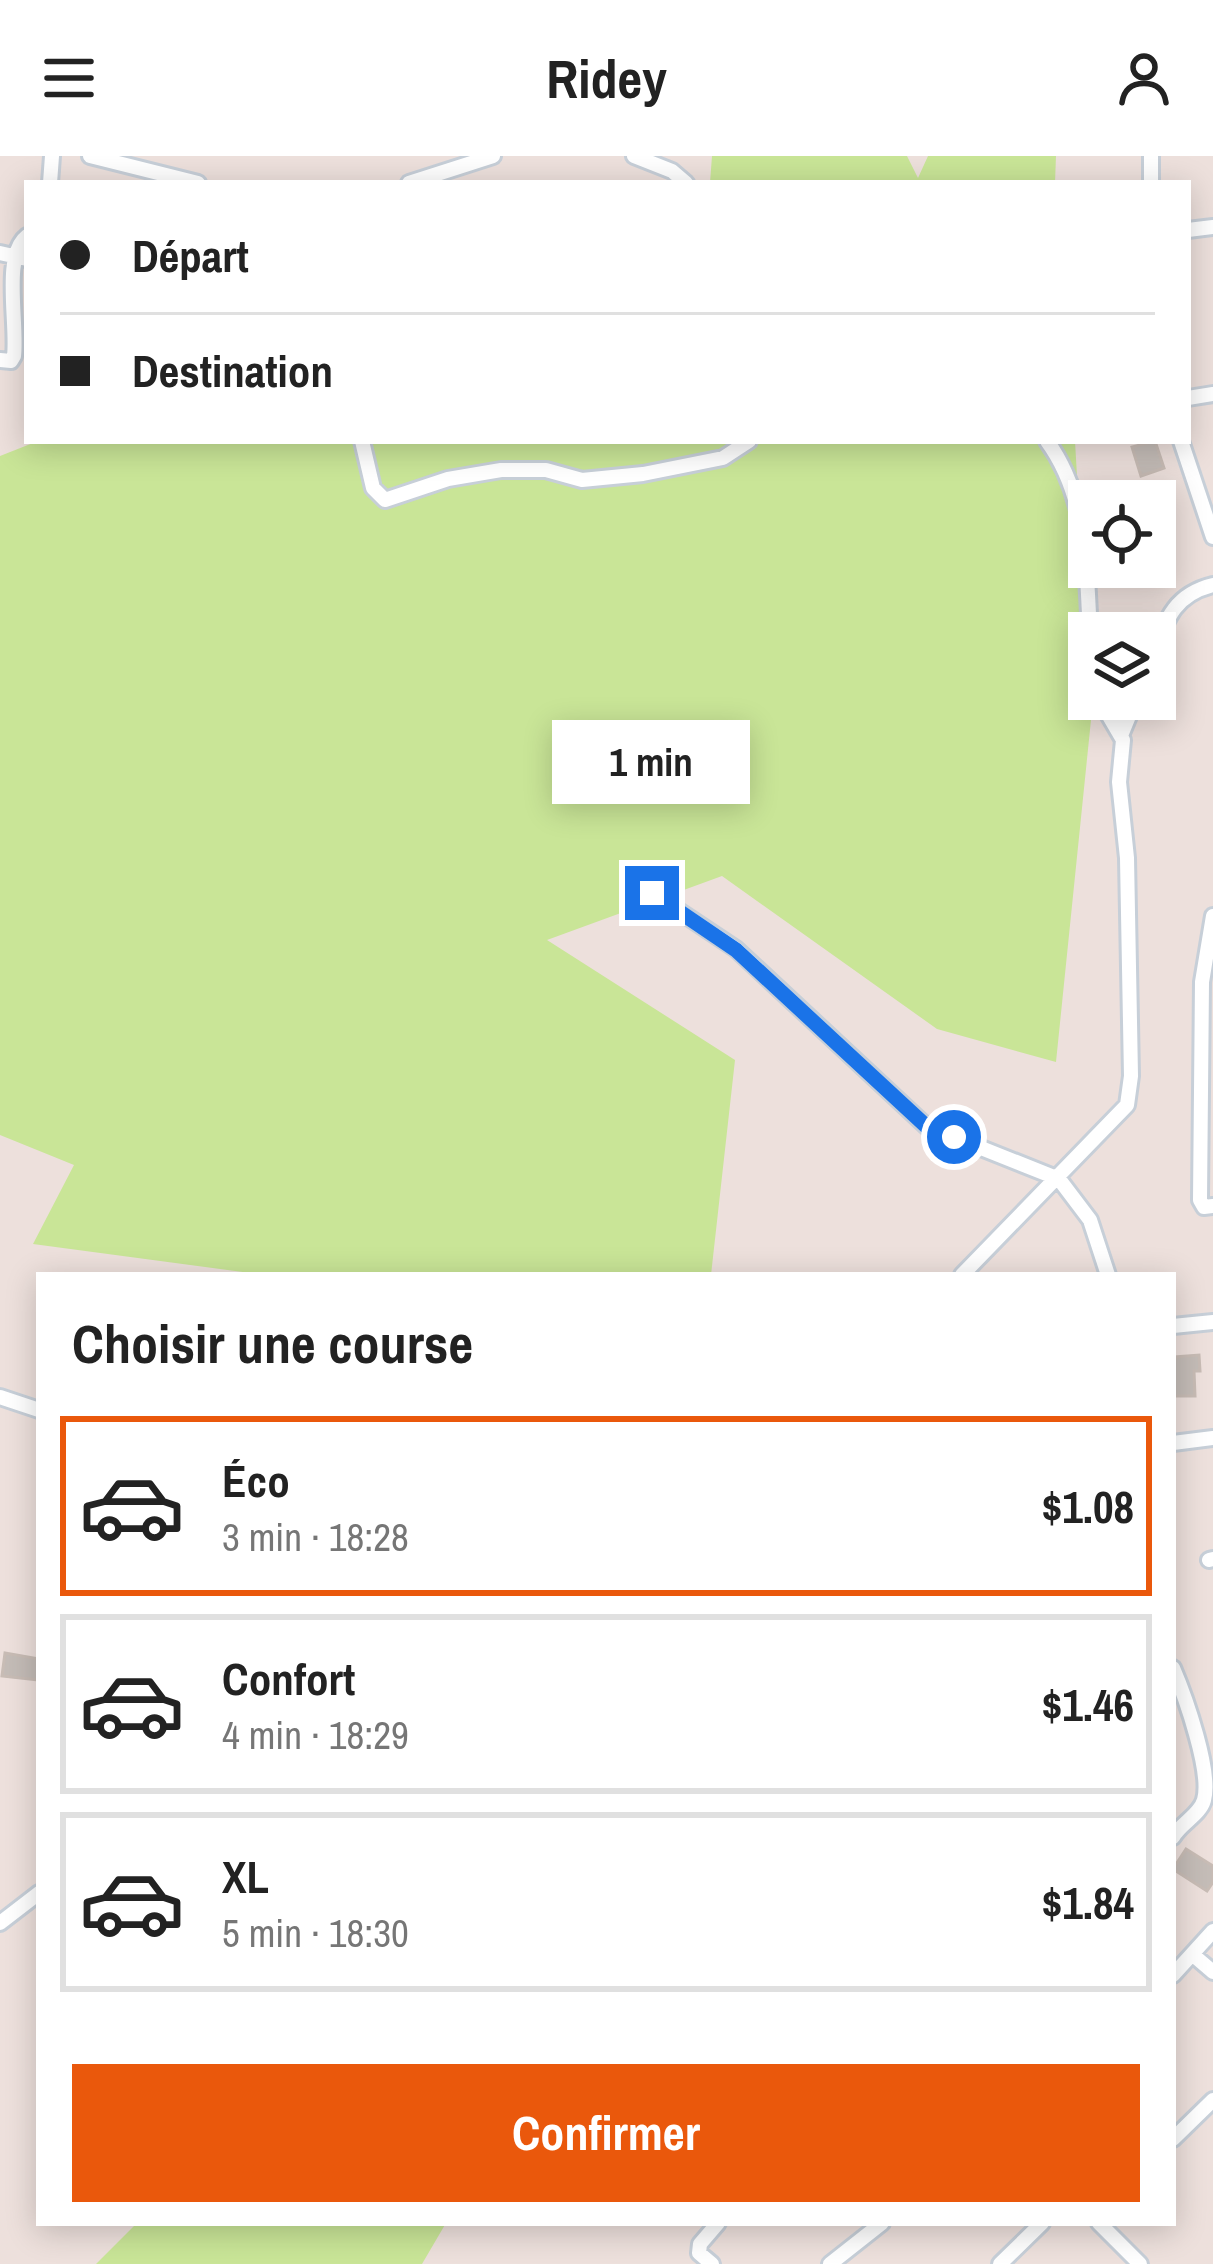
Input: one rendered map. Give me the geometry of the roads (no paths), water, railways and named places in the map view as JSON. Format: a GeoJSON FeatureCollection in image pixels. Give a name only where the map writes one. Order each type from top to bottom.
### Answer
{"type":"FeatureCollection","features":[{"type":"Feature","properties":{"kind":"street"},"geometry":{"type":"LineString","coordinates":[[90,156],[185,180]]}},
{"type":"Feature","properties":{"kind":"street"},"geometry":{"type":"LineString","coordinates":[[418,180],[493,156]]}},
{"type":"Feature","properties":{"kind":"street"},"geometry":{"type":"LineString","coordinates":[[634,156],[674,164]]}},
{"type":"Feature","properties":{"kind":"street"},"geometry":{"type":"LineString","coordinates":[[0,360],[11,361],[15,347],[13,256]]}},
{"type":"Feature","properties":{"kind":"street"},"geometry":{"type":"LineString","coordinates":[[363,444],[374,488],[385,500],[448,478],[501,470],[546,470],[582,480],[643,474],[723,458],[744,444]]}},
{"type":"Feature","properties":{"kind":"street"},"geometry":{"type":"LineString","coordinates":[[1048,444],[1060,459],[1084,530],[1089,612]]}},
{"type":"Feature","properties":{"kind":"street"},"geometry":{"type":"LineString","coordinates":[[1182,444],[1206,501],[1213,536]]}},
{"type":"Feature","properties":{"kind":"street"},"geometry":{"type":"LineString","coordinates":[[1170,612],[1197,590],[1213,586]]}},
{"type":"Feature","properties":{"kind":"street"},"geometry":{"type":"LineString","coordinates":[[1113,720],[1122,733]]}},
{"type":"Feature","properties":{"kind":"street"},"geometry":{"type":"LineString","coordinates":[[965,1272],[1127,1105],[1127,858],[1119,782],[1127,720]]}},
{"type":"Feature","properties":{"kind":"street"},"geometry":{"type":"LineString","coordinates":[[652,893],[736,950],[926,1126],[1059,1179],[1090,1220],[1107,1272]]}},
{"type":"Feature","properties":{"kind":"street"},"geometry":{"type":"LineString","coordinates":[[1209,1207],[1200,1200],[1213,916]]}},
{"type":"Feature","properties":{"kind":"street"},"geometry":{"type":"LineString","coordinates":[[1176,1326],[1213,1322]]}},
{"type":"Feature","properties":{"kind":"street"},"geometry":{"type":"LineString","coordinates":[[0,1397],[36,1409]]}},
{"type":"Feature","properties":{"kind":"street"},"geometry":{"type":"LineString","coordinates":[[1176,1443],[1213,1438]]}},
{"type":"Feature","properties":{"kind":"street"},"geometry":{"type":"LineString","coordinates":[[1176,1675],[1190,1709],[1205,1793],[1200,1809],[1176,1834]]}},
{"type":"Feature","properties":{"kind":"street"},"geometry":{"type":"LineString","coordinates":[[0,1923],[36,1895]]}},
{"type":"Feature","properties":{"kind":"street"},"geometry":{"type":"LineString","coordinates":[[1176,1972],[1213,1931]]}},
{"type":"Feature","properties":{"kind":"street"},"geometry":{"type":"LineString","coordinates":[[1192,1954],[1213,1972]]}},
{"type":"Feature","properties":{"kind":"street"},"geometry":{"type":"LineString","coordinates":[[1176,2136],[1213,2100]]}},
{"type":"Feature","properties":{"kind":"street"},"geometry":{"type":"LineString","coordinates":[[705,2262],[700,2244],[715,2226]]}},
{"type":"Feature","properties":{"kind":"street"},"geometry":{"type":"LineString","coordinates":[[830,2264],[879,2226]]}},
{"type":"Feature","properties":{"kind":"street"},"geometry":{"type":"LineString","coordinates":[[1000,2264],[1039,2226]]}},
{"type":"Feature","properties":{"kind":"street"},"geometry":{"type":"LineString","coordinates":[[1102,2226],[1140,2264]]}}]}
